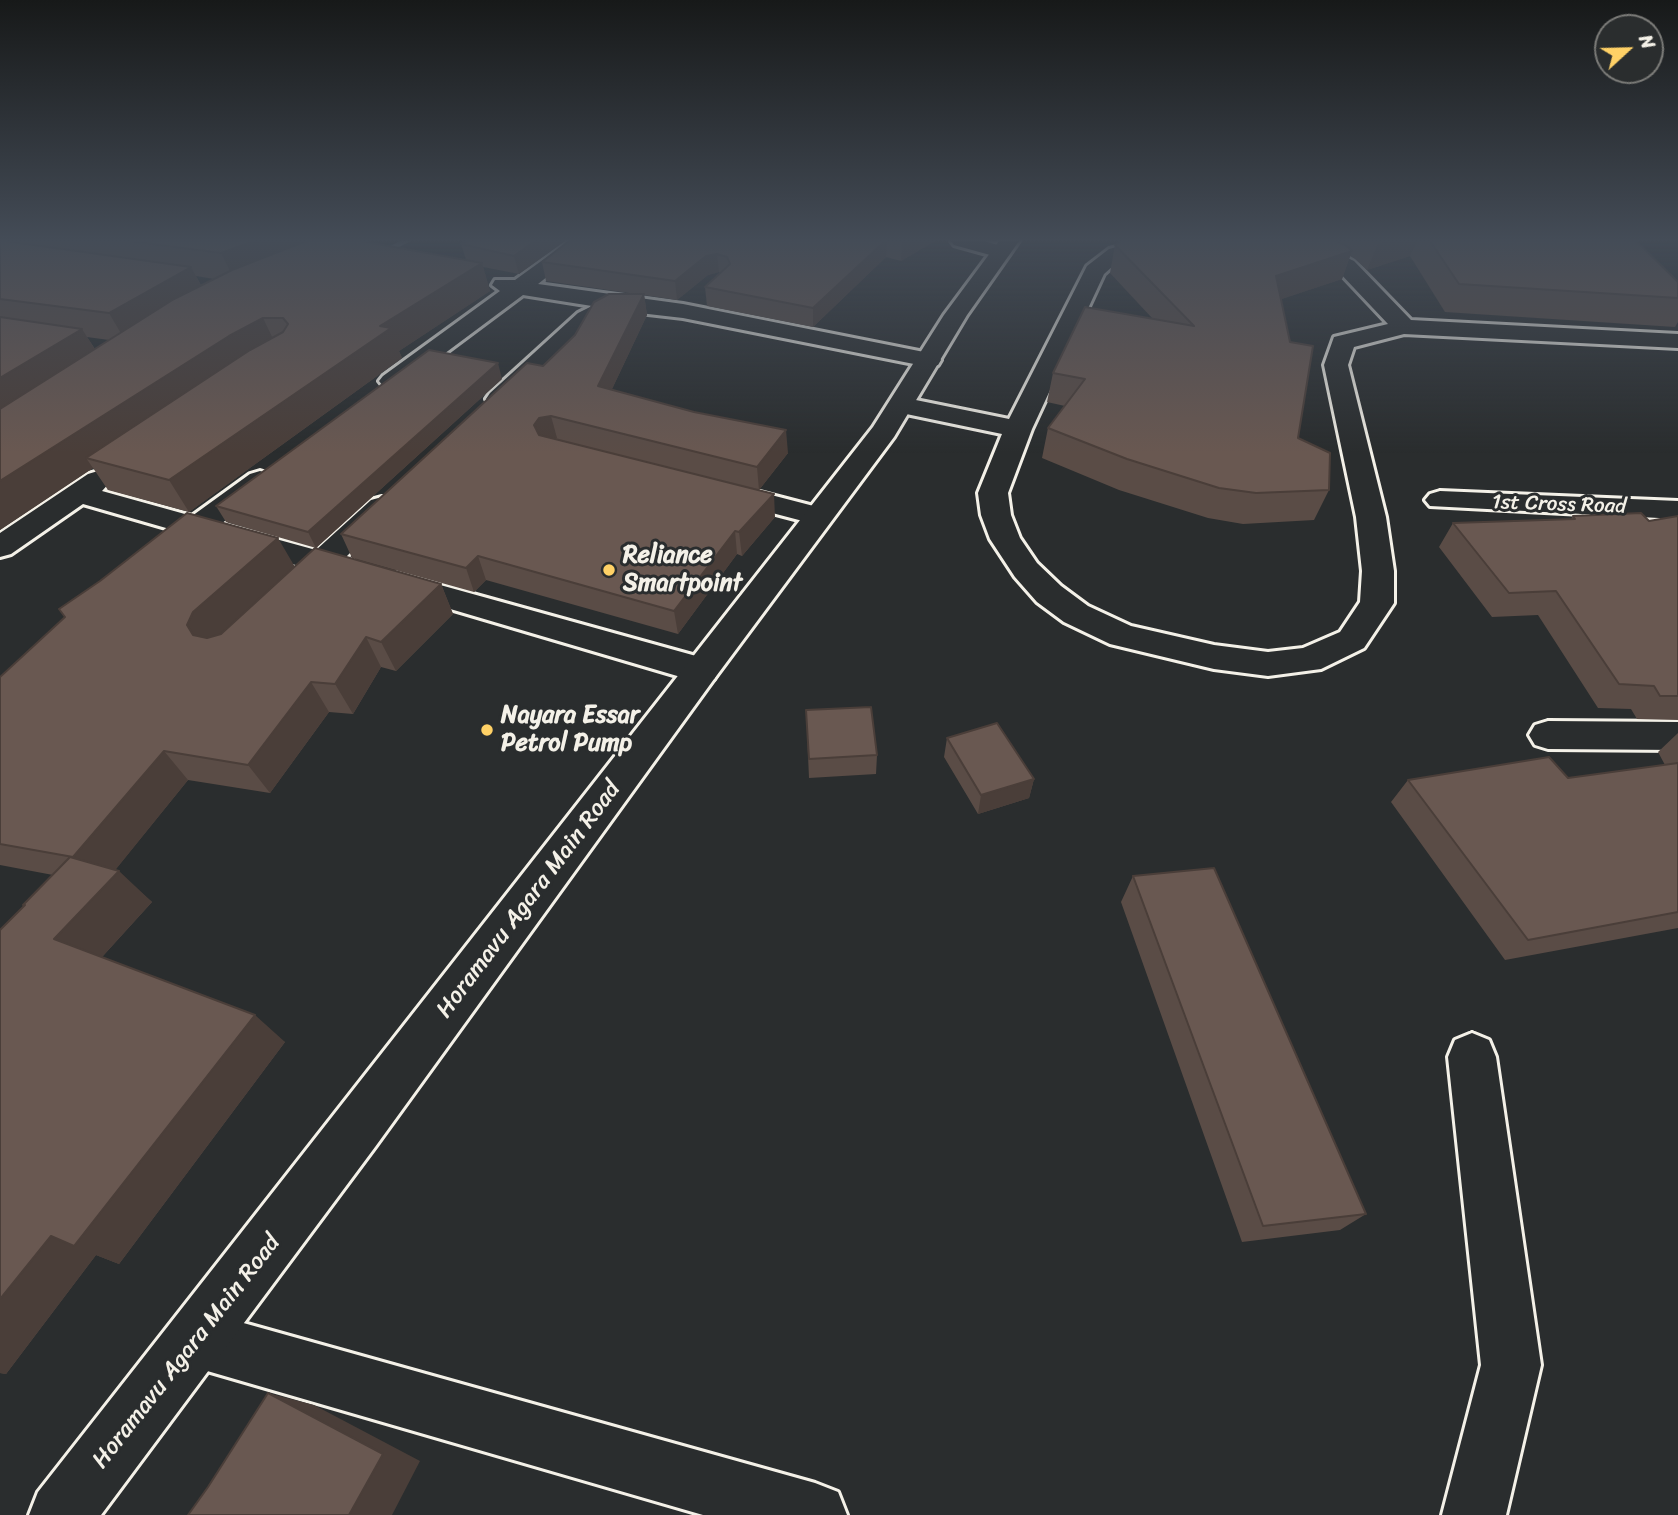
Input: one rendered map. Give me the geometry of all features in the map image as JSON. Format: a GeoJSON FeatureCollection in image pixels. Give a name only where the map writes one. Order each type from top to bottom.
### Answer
{"type":"FeatureCollection","features":[{"type":"Feature","properties":{"kind":"street"},"geometry":{"type":"LineString","coordinates":[[374,395],[486,312]]}},
{"type":"Feature","properties":{"kind":"street"},"geometry":{"type":"LineString","coordinates":[[485,412],[586,318],[598,312]]}},
{"type":"Feature","properties":{"kind":"street"},"geometry":{"type":"LineString","coordinates":[[687,312],[929,360]]}},
{"type":"Feature","properties":{"kind":"street","name":"Horamavu Agara Main Road"},"geometry":{"type":"LineString","coordinates":[[61,1515],[884,431],[958,312]]}},
{"type":"Feature","properties":{"kind":"street"},"geometry":{"type":"LineString","coordinates":[[1075,312],[1018,429],[993,493],[996,515],[1005,539],[1026,570],[1049,594],[1076,614],[1122,636],[1214,657],[1268,664],[1309,660],[1353,640],[1377,603],[1378,571],[1371,517],[1336,365],[1343,342],[1404,327],[1678,341]]}},
{"type":"Feature","properties":{"kind":"street"},"geometry":{"type":"LineString","coordinates":[[1390,312],[1404,327]]}},
{"type":"Feature","properties":{"kind":"street"},"geometry":{"type":"LineString","coordinates":[[901,405],[1018,429]]}},
{"type":"Feature","properties":{"kind":"street"},"geometry":{"type":"LineString","coordinates":[[141,568],[285,461]]}},
{"type":"Feature","properties":{"kind":"street"},"geometry":{"type":"LineString","coordinates":[[0,547],[122,463]]}},
{"type":"Feature","properties":{"kind":"street"},"geometry":{"type":"LineString","coordinates":[[700,486],[818,516]]}},
{"type":"Feature","properties":{"kind":"street"},"geometry":{"type":"LineString","coordinates":[[275,607],[403,487]]}},
{"type":"Feature","properties":{"kind":"street"},"geometry":{"type":"LineString","coordinates":[[78,493],[701,670]]}},
{"type":"Feature","properties":{"kind":"street","name":"1st Cross Road"},"geometry":{"type":"LineString","coordinates":[[1440,500],[1678,510]]}},
{"type":"Feature","properties":{"kind":"street"},"geometry":{"type":"LineString","coordinates":[[1548,735],[1678,736]]}},
{"type":"Feature","properties":{"kind":"street"},"geometry":{"type":"LineString","coordinates":[[1472,1057],[1511,1365],[1474,1515]]}},
{"type":"Feature","properties":{"kind":"street"},"geometry":{"type":"LineString","coordinates":[[197,1339],[815,1515]]}},
{"type":"Feature","properties":{"kind":"building"},"geometry":{"type":"Polygon","coordinates":[[[154,312],[403,312],[380,326],[391,328],[169,480],[86,458],[250,350],[283,332],[288,324],[283,318],[263,318],[229,336],[0,481],[0,409],[154,312]]]}},
{"type":"Feature","properties":{"kind":"building"},"geometry":{"type":"Polygon","coordinates":[[[588,312],[635,312],[598,386],[694,412],[786,430],[757,467],[551,416],[539,418],[534,425],[539,435],[774,494],[739,532],[735,531],[674,611],[478,556],[466,568],[341,534],[527,363],[543,366],[575,335],[588,312]]]}},
{"type":"Feature","properties":{"kind":"building"},"geometry":{"type":"Polygon","coordinates":[[[1083,312],[1112,312],[1194,326],[1180,312],[1284,312],[1290,342],[1313,346],[1298,438],[1330,453],[1329,490],[1256,493],[1219,488],[1127,459],[1048,428],[1085,379],[1053,373],[1083,312]]]}},
{"type":"Feature","properties":{"kind":"building"},"geometry":{"type":"Polygon","coordinates":[[[0,317],[82,329],[0,378],[0,317]]]}},
{"type":"Feature","properties":{"kind":"building"},"geometry":{"type":"Polygon","coordinates":[[[429,350],[498,363],[308,532],[216,506],[429,350]]]}},
{"type":"Feature","properties":{"kind":"building"},"geometry":{"type":"Polygon","coordinates":[[[187,513],[278,538],[193,612],[187,625],[193,635],[207,638],[221,634],[315,548],[441,584],[381,642],[366,637],[335,684],[311,682],[248,765],[164,751],[73,857],[0,844],[0,677],[65,617],[59,609],[100,581],[187,513]]]}},
{"type":"Feature","properties":{"kind":"building"},"geometry":{"type":"Polygon","coordinates":[[[1641,513],[1649,521],[1678,516],[1678,696],[1660,696],[1654,686],[1619,684],[1556,591],[1509,593],[1453,523],[1575,519],[1573,516],[1641,513]]]}},
{"type":"Feature","properties":{"kind":"building"},"geometry":{"type":"Polygon","coordinates":[[[871,707],[877,755],[809,759],[806,710],[871,707]]]}},
{"type":"Feature","properties":{"kind":"building"},"geometry":{"type":"Polygon","coordinates":[[[997,723],[1034,779],[981,795],[947,738],[997,723]]]}},
{"type":"Feature","properties":{"kind":"building"},"geometry":{"type":"Polygon","coordinates":[[[1549,757],[1568,778],[1678,763],[1678,912],[1528,940],[1408,780],[1549,757]]]}},
{"type":"Feature","properties":{"kind":"building"},"geometry":{"type":"Polygon","coordinates":[[[70,857],[119,871],[54,939],[255,1015],[74,1246],[51,1236],[0,1299],[0,930],[70,857]]]}},
{"type":"Feature","properties":{"kind":"building"},"geometry":{"type":"Polygon","coordinates":[[[1214,868],[1366,1214],[1263,1226],[1133,876],[1214,868]]]}},
{"type":"Feature","properties":{"kind":"building"},"geometry":{"type":"Polygon","coordinates":[[[268,1393],[383,1454],[349,1515],[188,1515],[268,1393]]]}},
{"type":"Feature","properties":{"kind":"place","name":"Reliance Smartpoint"},"geometry":{"type":"Point","coordinates":[609,570]}},
{"type":"Feature","properties":{"kind":"place","name":"Nayara Essar Petrol Pump"},"geometry":{"type":"Point","coordinates":[487,730]}}]}
